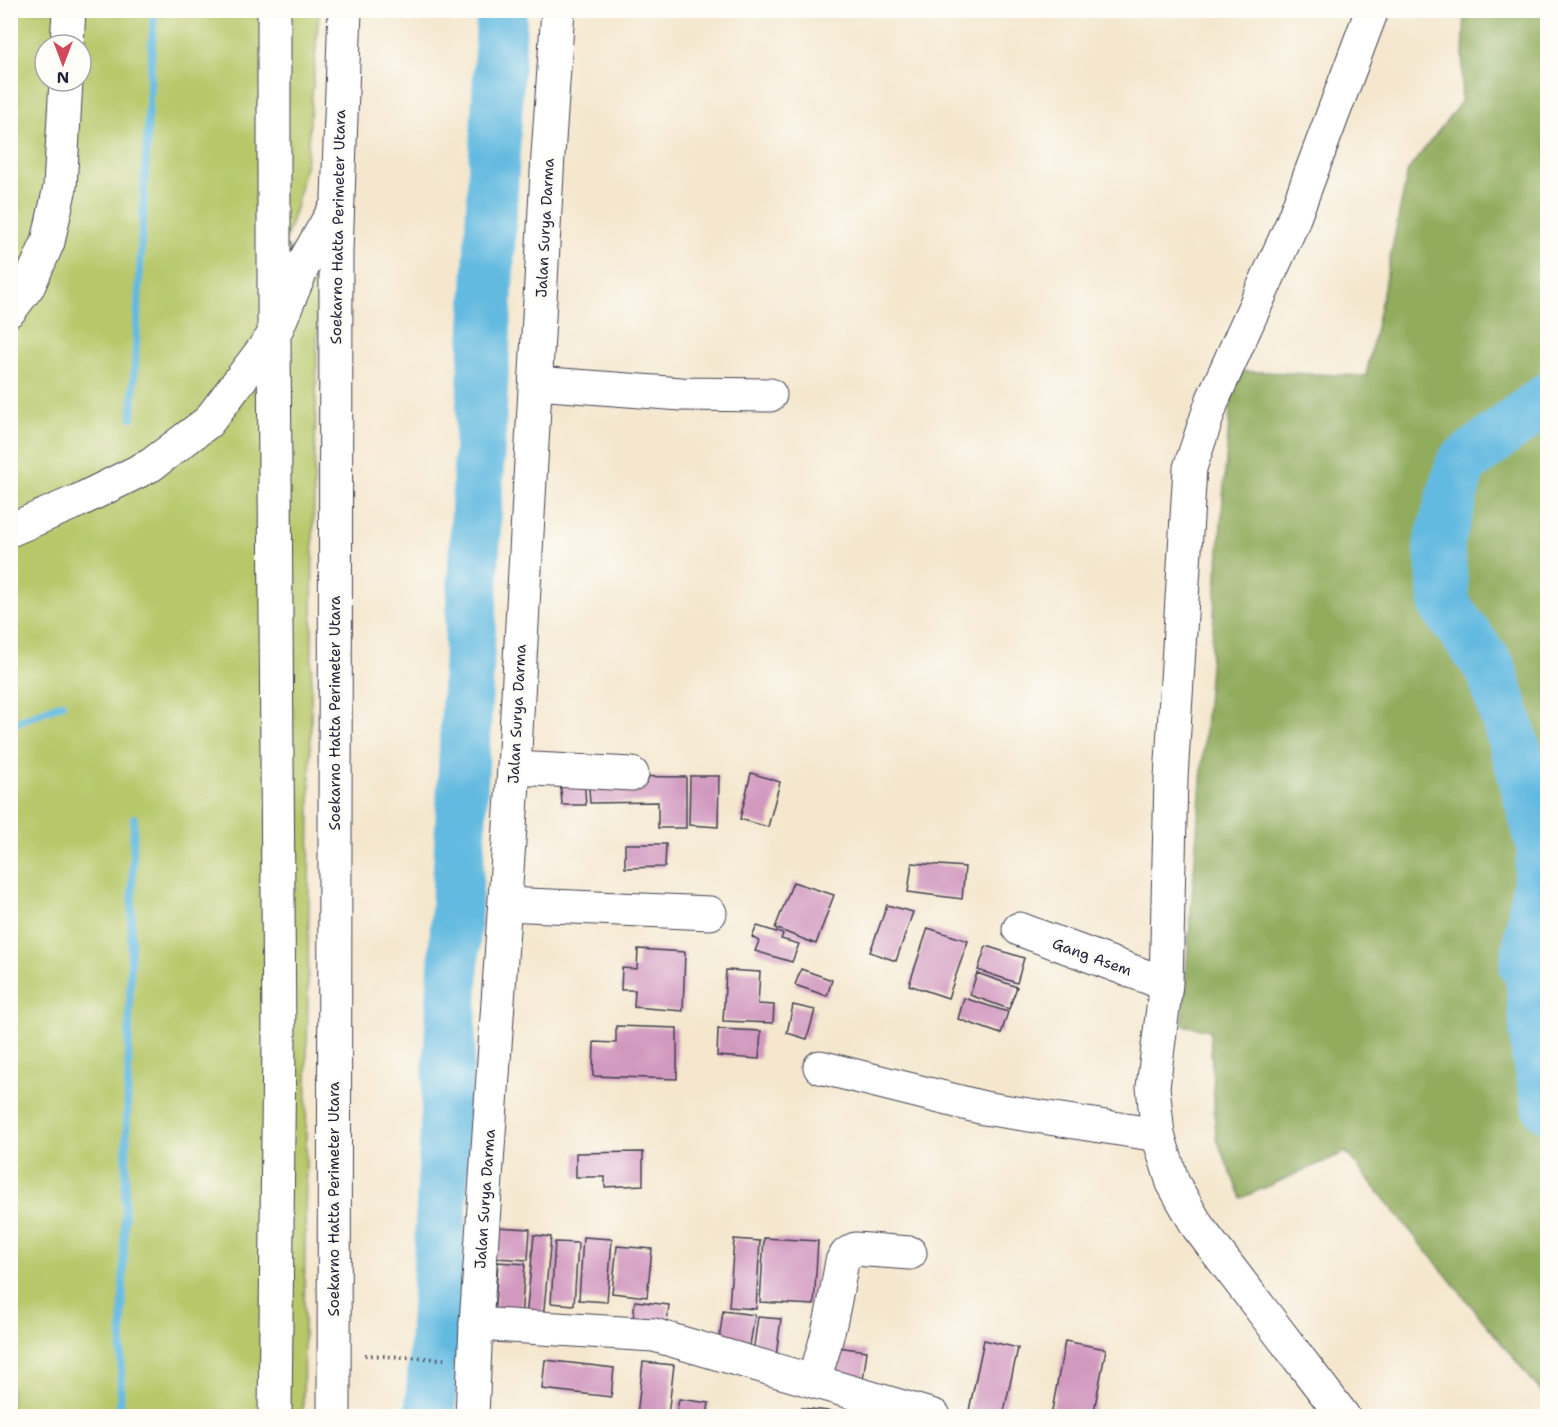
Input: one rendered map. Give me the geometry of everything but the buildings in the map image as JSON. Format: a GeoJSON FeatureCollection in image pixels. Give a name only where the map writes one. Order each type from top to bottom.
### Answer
{"type":"FeatureCollection","features":[{"type":"Feature","properties":{"kind":"street"},"geometry":{"type":"LineString","coordinates":[[68,33],[69,10]]}},
{"type":"Feature","properties":{"kind":"street"},"geometry":{"type":"LineString","coordinates":[[274,10],[279,1039],[275,1416]]}},
{"type":"Feature","properties":{"kind":"street","name":"Soekarno Hatta Perimeter Utara"},"geometry":{"type":"LineString","coordinates":[[334,1416],[337,205],[345,10]]}},
{"type":"Feature","properties":{"kind":"street","name":"Jalan Surya Darma"},"geometry":{"type":"LineString","coordinates":[[472,1416],[476,1324],[514,768],[558,10]]}},
{"type":"Feature","properties":{"kind":"street"},"geometry":{"type":"LineString","coordinates":[[1343,1416],[1198,1227],[1173,1183],[1158,1135],[1153,1087],[1166,984],[1171,778],[1190,468],[1213,399],[1291,226],[1372,10]]}},
{"type":"Feature","properties":{"kind":"street"},"geometry":{"type":"LineString","coordinates":[[10,310],[29,285],[48,242],[60,187],[65,93]]}},
{"type":"Feature","properties":{"kind":"street"},"geometry":{"type":"LineString","coordinates":[[10,530],[78,501],[151,465],[208,422],[274,335],[306,257],[337,205]]}},
{"type":"Feature","properties":{"kind":"street"},"geometry":{"type":"LineString","coordinates":[[536,382],[681,394],[770,395]]}},
{"type":"Feature","properties":{"kind":"street"},"geometry":{"type":"LineString","coordinates":[[514,768],[632,774]]}},
{"type":"Feature","properties":{"kind":"street"},"geometry":{"type":"LineString","coordinates":[[505,904],[710,913]]}},
{"type":"Feature","properties":{"kind":"street","name":"Gang Asem"},"geometry":{"type":"LineString","coordinates":[[1019,929],[1166,984]]}},
{"type":"Feature","properties":{"kind":"street"},"geometry":{"type":"LineString","coordinates":[[820,1067],[984,1108],[1158,1135]]}},
{"type":"Feature","properties":{"kind":"street"},"geometry":{"type":"LineString","coordinates":[[813,1380],[820,1363],[831,1320],[842,1261],[847,1254],[855,1249],[910,1253]]}},
{"type":"Feature","properties":{"kind":"street"},"geometry":{"type":"LineString","coordinates":[[476,1324],[654,1335],[934,1416]]}},
{"type":"Feature","properties":{"kind":"path"},"geometry":{"type":"LineString","coordinates":[[390,1356],[450,1360]]}},
{"type":"Feature","properties":{"kind":"green space"},"geometry":{"type":"Polygon","coordinates":[[[10,11],[319,11],[307,157],[296,208],[284,245],[319,267],[313,540],[303,1416],[11,1416],[10,11]]]}},
{"type":"Feature","properties":{"kind":"green space"},"geometry":{"type":"Polygon","coordinates":[[[1465,11],[1547,11],[1547,1399],[1346,1152],[1241,1198],[1216,1137],[1210,1030],[1182,1025],[1233,371],[1366,376],[1408,170],[1461,102],[1465,11]]]}},
{"type":"Feature","properties":{"kind":"waterway"},"geometry":{"type":"LineString","coordinates":[[132,417],[154,10]]}},
{"type":"Feature","properties":{"kind":"waterway"},"geometry":{"type":"LineString","coordinates":[[430,1416],[502,10]]}},
{"type":"Feature","properties":{"kind":"waterway"},"geometry":{"type":"LineString","coordinates":[[1548,398],[1461,464],[1439,544],[1445,606],[1491,669],[1519,760],[1543,851],[1525,966],[1531,977],[1537,1057],[1548,1107]]}},
{"type":"Feature","properties":{"kind":"waterway"},"geometry":{"type":"LineString","coordinates":[[10,725],[62,704]]}},
{"type":"Feature","properties":{"kind":"waterway"},"geometry":{"type":"LineString","coordinates":[[120,1416],[134,818]]}}]}
